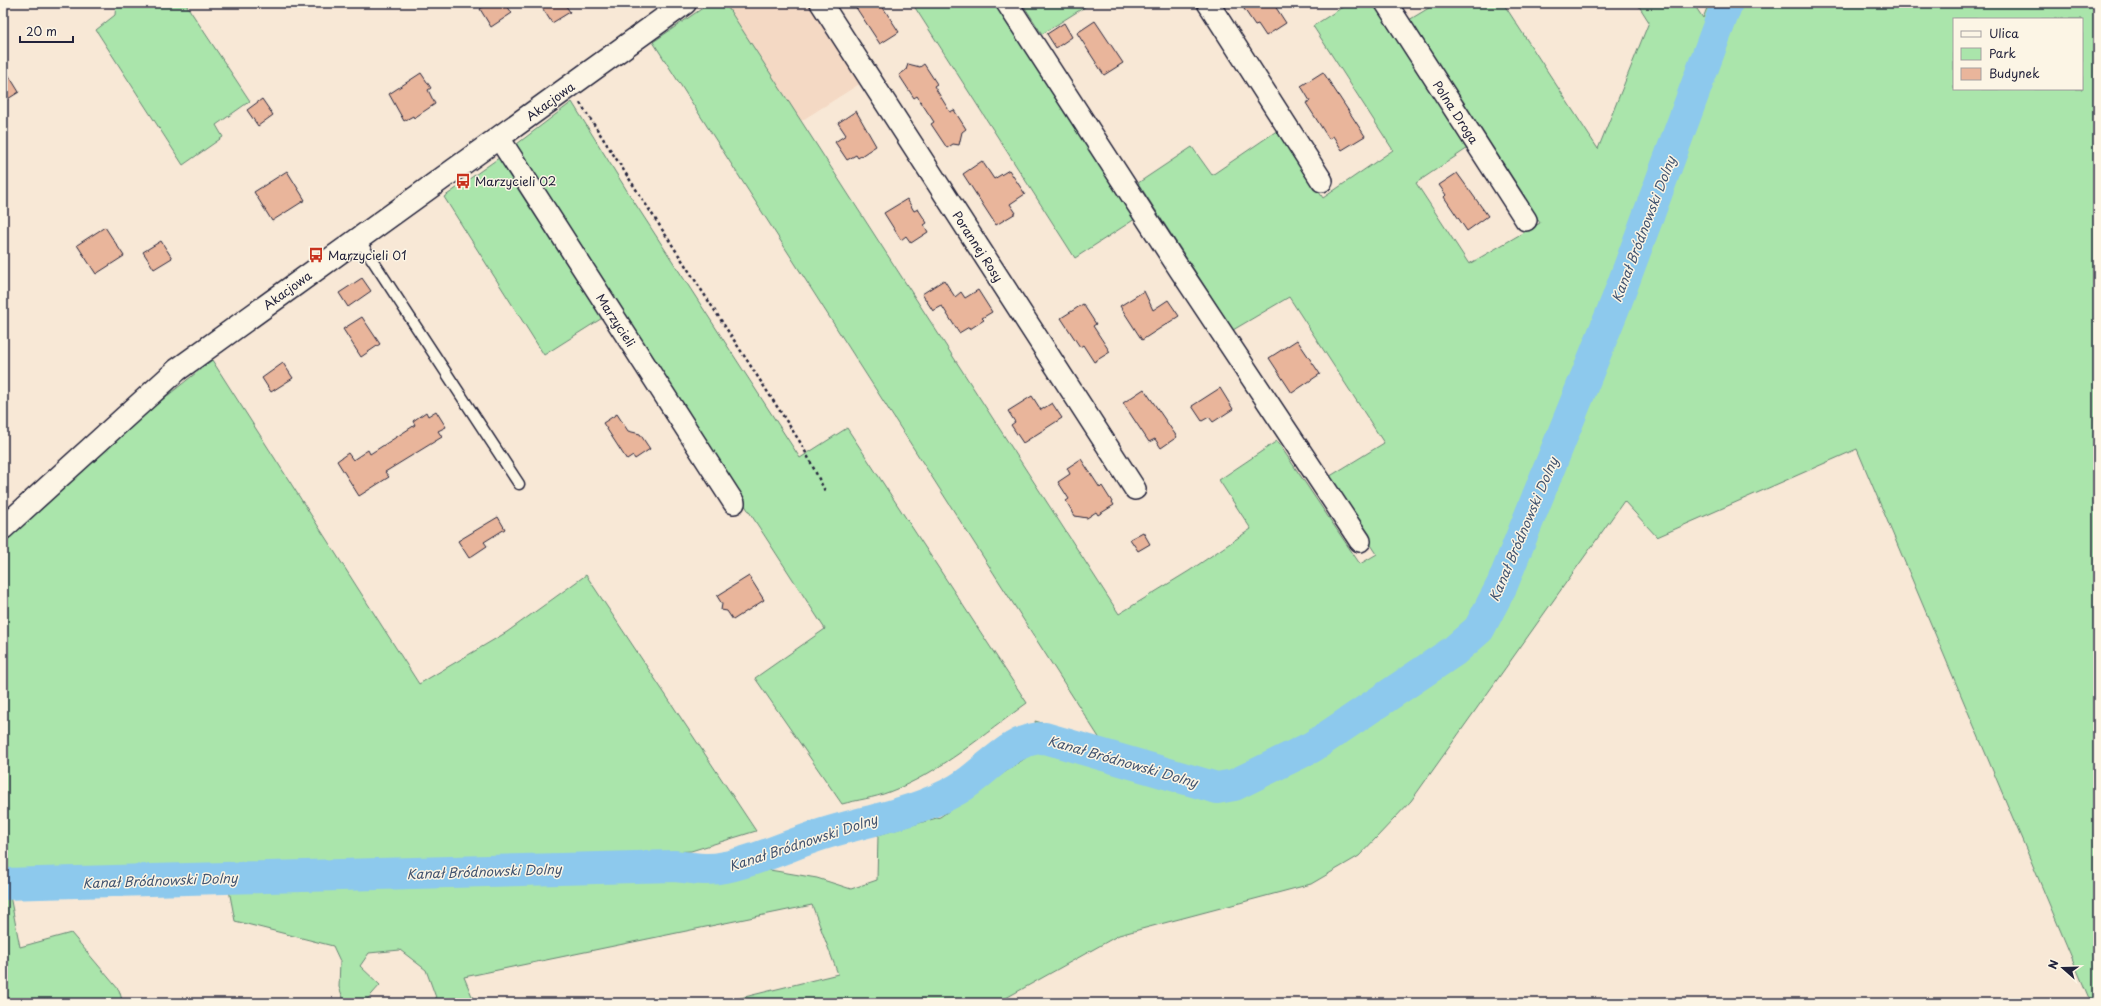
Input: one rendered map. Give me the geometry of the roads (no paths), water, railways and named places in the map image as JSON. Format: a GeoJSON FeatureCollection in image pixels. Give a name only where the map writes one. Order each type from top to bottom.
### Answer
{"type":"FeatureCollection","features":[{"type":"Feature","properties":{"kind":"street","name":"Akacjowa"},"geometry":{"type":"LineString","coordinates":[[3,528],[177,370],[685,3]]}},
{"type":"Feature","properties":{"kind":"street","name":"Porannej Rosy"},"geometry":{"type":"LineString","coordinates":[[821,3],[1135,489]]}},
{"type":"Feature","properties":{"kind":"street"},"geometry":{"type":"LineString","coordinates":[[1007,3],[1184,276],[1360,541]]}},
{"type":"Feature","properties":{"kind":"street"},"geometry":{"type":"LineString","coordinates":[[1208,3],[1322,181]]}},
{"type":"Feature","properties":{"kind":"street","name":"Polna Droga"},"geometry":{"type":"LineString","coordinates":[[1386,3],[1526,220]]}},
{"type":"Feature","properties":{"kind":"street","name":"Marzycieli"},"geometry":{"type":"LineString","coordinates":[[499,138],[734,503]]}},
{"type":"Feature","properties":{"kind":"lane"},"geometry":{"type":"LineString","coordinates":[[358,238],[519,484]]}},
{"type":"Feature","properties":{"kind":"waterway","name":"Kanał Bródnowski Dolny"},"geometry":{"type":"LineString","coordinates":[[3,884],[674,866],[712,869],[738,864],[823,834],[926,804],[958,789],[1009,749],[1032,739],[1045,738],[1217,788],[1234,785],[1312,747],[1454,651],[1479,629],[1502,585],[1617,300],[1727,3]]}},
{"type":"Feature","properties":{"kind":"place","name":"Marzycieli 02"},"geometry":{"type":"Point","coordinates":[463,181]}},
{"type":"Feature","properties":{"kind":"place","name":"Marzycieli 01"},"geometry":{"type":"Point","coordinates":[316,255]}}]}
